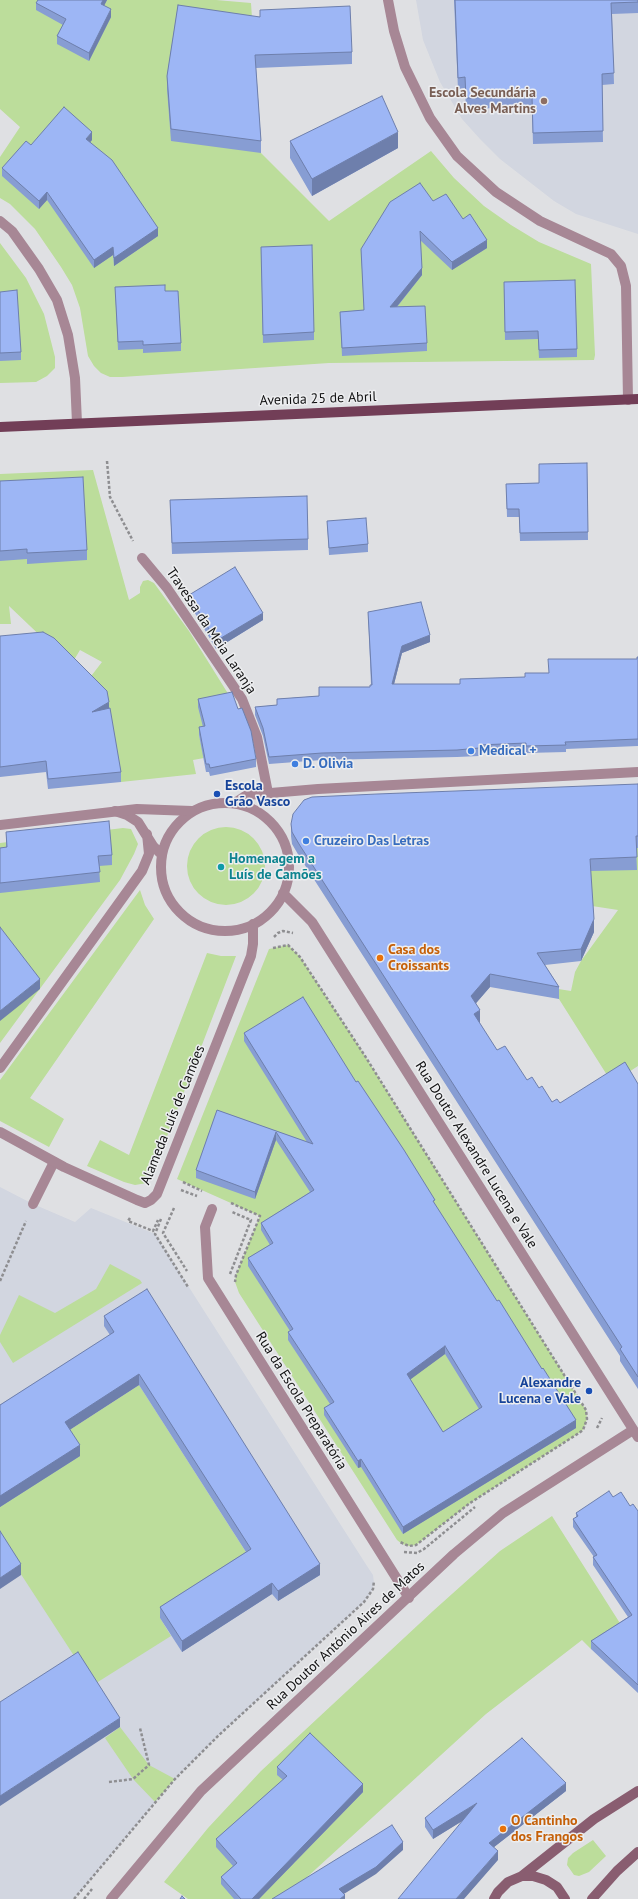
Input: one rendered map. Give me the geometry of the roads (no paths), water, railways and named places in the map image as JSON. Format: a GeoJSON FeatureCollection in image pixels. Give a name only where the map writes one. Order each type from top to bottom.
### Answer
{"type":"FeatureCollection","features":[{"type":"Feature","properties":{"kind":"main road","name":"Avenida 25 de Abril"},"geometry":{"type":"LineString","coordinates":[[0,427],[633,399]]}},
{"type":"Feature","properties":{"kind":"main road"},"geometry":{"type":"LineString","coordinates":[[494,1899],[498,1892],[508,1882],[522,1876],[594,1819],[638,1791]]}},
{"type":"Feature","properties":{"kind":"main road"},"geometry":{"type":"LineString","coordinates":[[592,1899],[638,1852]]}},
{"type":"Feature","properties":{"kind":"main road"},"geometry":{"type":"LineString","coordinates":[[522,1876],[534,1876],[546,1880],[557,1887],[565,1899]]}},
{"type":"Feature","properties":{"kind":"street"},"geometry":{"type":"LineString","coordinates":[[388,0],[394,31],[405,67],[430,118],[457,156],[496,192],[540,221],[611,254],[621,266],[626,286],[633,399]]}},
{"type":"Feature","properties":{"kind":"street"},"geometry":{"type":"LineString","coordinates":[[0,221],[12,231],[39,269],[57,300],[68,335],[75,378],[77,423]]}},
{"type":"Feature","properties":{"kind":"street","name":"Travessa da Meia Laranja"},"geometry":{"type":"LineString","coordinates":[[142,558],[167,588],[242,699],[257,737],[268,793]]}},
{"type":"Feature","properties":{"kind":"street"},"geometry":{"type":"LineString","coordinates":[[235,804],[247,795],[268,793],[334,788],[638,772]]}},
{"type":"Feature","properties":{"kind":"street"},"geometry":{"type":"LineString","coordinates":[[220,803],[235,804],[251,808],[266,817],[277,829],[284,844],[288,860],[288,877],[283,893],[276,906],[265,916],[253,924],[238,929],[222,931],[207,928],[193,922],[180,912],[170,900],[164,886],[161,871],[162,855],[172,830],[192,811],[206,805],[220,803]]}},
{"type":"Feature","properties":{"kind":"street"},"geometry":{"type":"LineString","coordinates":[[0,825],[137,809],[192,811]]}},
{"type":"Feature","properties":{"kind":"street"},"geometry":{"type":"LineString","coordinates":[[115,811],[127,814],[138,822],[147,834],[153,846],[162,855]]}},
{"type":"Feature","properties":{"kind":"street"},"geometry":{"type":"LineString","coordinates":[[0,1068],[142,871],[149,854],[147,834]]}},
{"type":"Feature","properties":{"kind":"street"},"geometry":{"type":"LineString","coordinates":[[146,862],[162,855]]}},
{"type":"Feature","properties":{"kind":"street","name":"Rua Doutor Alexandre Lucena e Vale"},"geometry":{"type":"LineString","coordinates":[[283,893],[312,922],[636,1434]]}},
{"type":"Feature","properties":{"kind":"street","name":"Alameda Luís de Camões"},"geometry":{"type":"LineString","coordinates":[[0,1132],[54,1162],[137,1200],[145,1203],[154,1198],[251,956],[253,944],[253,924]]}},
{"type":"Feature","properties":{"kind":"street"},"geometry":{"type":"LineString","coordinates":[[33,1204],[54,1162]]}},
{"type":"Feature","properties":{"kind":"street","name":"Rua da Escola Preparatória"},"geometry":{"type":"LineString","coordinates":[[212,1209],[205,1227],[208,1278],[409,1598]]}},
{"type":"Feature","properties":{"kind":"street","name":"Rua Doutor António Aires de Matos"},"geometry":{"type":"LineString","coordinates":[[111,1899],[200,1791],[409,1598],[454,1554],[503,1513],[636,1434]]}},
{"type":"Feature","properties":{"kind":"place","name":"Escola Secundária Alves Martins"},"geometry":{"type":"Point","coordinates":[544,101]}},
{"type":"Feature","properties":{"kind":"place","name":"Medical +"},"geometry":{"type":"Point","coordinates":[471,751]}},
{"type":"Feature","properties":{"kind":"place","name":"D. Olivia"},"geometry":{"type":"Point","coordinates":[295,764]}},
{"type":"Feature","properties":{"kind":"place","name":"Escola Grão Vasco"},"geometry":{"type":"Point","coordinates":[217,794]}},
{"type":"Feature","properties":{"kind":"place","name":"Cruzeiro Das Letras"},"geometry":{"type":"Point","coordinates":[306,841]}},
{"type":"Feature","properties":{"kind":"place","name":"Homenagem a Luís de Camões"},"geometry":{"type":"Point","coordinates":[221,867]}},
{"type":"Feature","properties":{"kind":"place","name":"Casa dos Croissants"},"geometry":{"type":"Point","coordinates":[380,958]}},
{"type":"Feature","properties":{"kind":"place","name":"Alexandre Lucena e Vale"},"geometry":{"type":"Point","coordinates":[589,1391]}},
{"type":"Feature","properties":{"kind":"place","name":"O Cantinho dos Frangos"},"geometry":{"type":"Point","coordinates":[503,1829]}}]}
